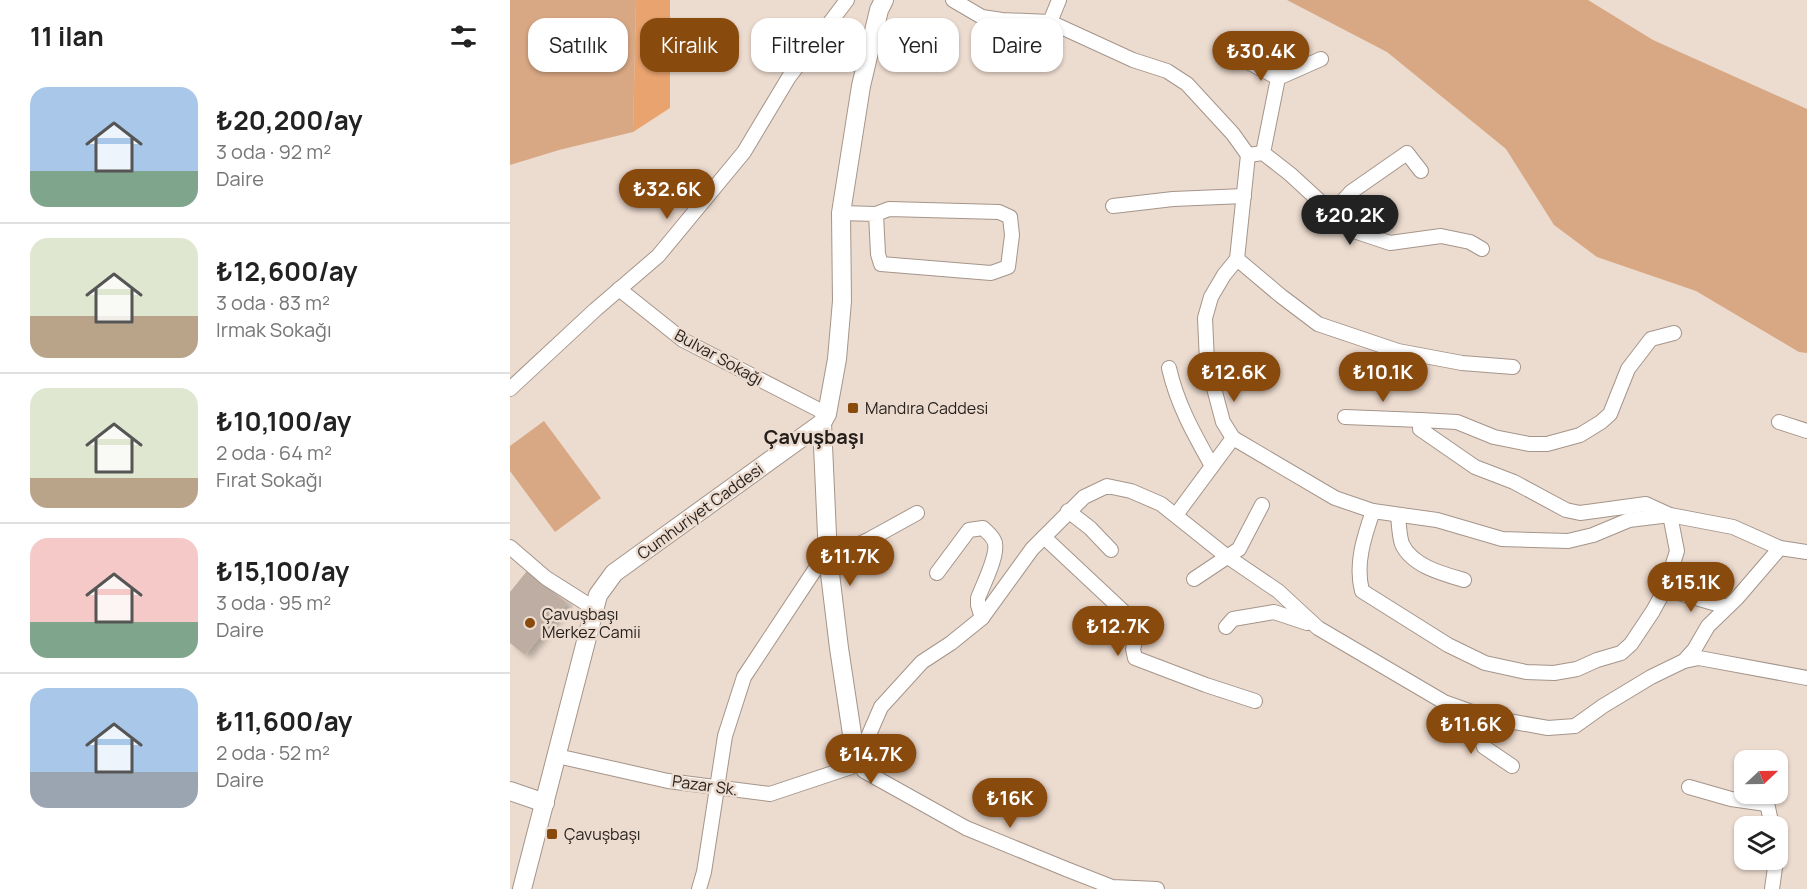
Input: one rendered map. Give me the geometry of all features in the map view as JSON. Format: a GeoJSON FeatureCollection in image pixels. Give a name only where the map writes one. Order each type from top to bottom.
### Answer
{"type":"FeatureCollection","features":[{"type":"Feature","properties":{"kind":"main road"},"geometry":{"type":"LineString","coordinates":[[858,761],[838,648],[828,557],[824,418],[838,348],[842,301],[841,213],[867,57],[879,10],[884,0]]}},
{"type":"Feature","properties":{"kind":"main road","name":"Cumhuriyet Caddesi"},"geometry":{"type":"LineString","coordinates":[[524,888],[598,595],[614,573],[824,418]]}},
{"type":"Feature","properties":{"kind":"main road"},"geometry":{"type":"LineString","coordinates":[[510,790],[545,803]]}},
{"type":"Feature","properties":{"kind":"street"},"geometry":{"type":"LineString","coordinates":[[833,18],[847,0]]}},
{"type":"Feature","properties":{"kind":"street"},"geometry":{"type":"LineString","coordinates":[[952,0],[982,17],[989,18]]}},
{"type":"Feature","properties":{"kind":"street"},"geometry":{"type":"LineString","coordinates":[[1052,18],[1059,0]]}},
{"type":"Feature","properties":{"kind":"street"},"geometry":{"type":"LineString","coordinates":[[1063,28],[1133,60],[1167,71],[1187,84],[1233,134],[1248,155],[1237,259],[1211,297],[1205,318],[1207,362],[1222,422],[1233,438],[1335,498],[1373,511],[1437,520],[1502,539],[1568,541],[1593,535],[1629,520],[1670,515]]}},
{"type":"Feature","properties":{"kind":"street"},"geometry":{"type":"LineString","coordinates":[[1278,78],[1321,59]]}},
{"type":"Feature","properties":{"kind":"street"},"geometry":{"type":"LineString","coordinates":[[1248,62],[1278,78]]}},
{"type":"Feature","properties":{"kind":"street"},"geometry":{"type":"LineString","coordinates":[[510,389],[658,256],[744,152],[793,72]]}},
{"type":"Feature","properties":{"kind":"street"},"geometry":{"type":"LineString","coordinates":[[1263,153],[1278,78]]}},
{"type":"Feature","properties":{"kind":"street"},"geometry":{"type":"LineString","coordinates":[[1248,155],[1263,153],[1290,174],[1351,230],[1390,243],[1441,236],[1470,242],[1482,249]]}},
{"type":"Feature","properties":{"kind":"street"},"geometry":{"type":"LineString","coordinates":[[1332,213],[1351,192],[1407,153],[1421,171]]}},
{"type":"Feature","properties":{"kind":"street"},"geometry":{"type":"LineString","coordinates":[[1113,206],[1173,199],[1244,196]]}},
{"type":"Feature","properties":{"kind":"street"},"geometry":{"type":"LineString","coordinates":[[841,213],[876,214],[889,209],[999,212],[1010,217],[1012,235],[1008,267],[991,273],[881,264],[878,254],[876,214]]}},
{"type":"Feature","properties":{"kind":"street"},"geometry":{"type":"LineString","coordinates":[[1237,259],[1318,324],[1398,351],[1462,363],[1513,367]]}},
{"type":"Feature","properties":{"kind":"street","name":"Bulvar Sokağı"},"geometry":{"type":"LineString","coordinates":[[620,289],[683,340],[824,418]]}},
{"type":"Feature","properties":{"kind":"street"},"geometry":{"type":"LineString","coordinates":[[1345,417],[1457,422],[1494,437],[1528,444],[1547,444],[1580,435],[1601,422],[1610,414],[1628,369],[1651,339],[1674,333]]}},
{"type":"Feature","properties":{"kind":"street"},"geometry":{"type":"LineString","coordinates":[[1169,368],[1174,391],[1187,422],[1212,466]]}},
{"type":"Feature","properties":{"kind":"street"},"geometry":{"type":"LineString","coordinates":[[1420,420],[1420,429],[1474,467],[1514,482],[1566,510],[1580,513],[1646,504],[1670,515],[1733,527],[1780,548],[1807,552]]}},
{"type":"Feature","properties":{"kind":"street"},"geometry":{"type":"LineString","coordinates":[[1779,422],[1807,431]]}},
{"type":"Feature","properties":{"kind":"street"},"geometry":{"type":"LineString","coordinates":[[1176,515],[1233,438]]}},
{"type":"Feature","properties":{"kind":"street"},"geometry":{"type":"LineString","coordinates":[[1157,889],[1112,888],[966,828],[858,761],[881,707],[922,662],[951,643],[982,618],[1032,549],[1068,511],[1084,497],[1107,486],[1131,490],[1161,504],[1228,557],[1278,591],[1318,628]]}},
{"type":"Feature","properties":{"kind":"street"},"geometry":{"type":"LineString","coordinates":[[1194,579],[1239,549],[1262,505]]}},
{"type":"Feature","properties":{"kind":"street"},"geometry":{"type":"LineString","coordinates":[[1068,511],[1090,528],[1111,550]]}},
{"type":"Feature","properties":{"kind":"street"},"geometry":{"type":"LineString","coordinates":[[1373,511],[1363,542],[1358,577],[1362,591],[1448,645],[1485,663],[1526,672],[1554,673],[1577,669],[1621,653],[1631,644],[1665,589],[1677,551],[1670,515]]}},
{"type":"Feature","properties":{"kind":"street"},"geometry":{"type":"LineString","coordinates":[[699,889],[704,872],[725,736],[744,676],[816,565],[917,513]]}},
{"type":"Feature","properties":{"kind":"street"},"geometry":{"type":"LineString","coordinates":[[1398,515],[1402,544],[1415,560],[1441,574],[1464,580]]}},
{"type":"Feature","properties":{"kind":"street"},"geometry":{"type":"LineString","coordinates":[[937,573],[969,530],[983,528],[991,535],[995,543],[995,553],[978,598],[982,618]]}},
{"type":"Feature","properties":{"kind":"street"},"geometry":{"type":"LineString","coordinates":[[1044,537],[1139,626],[1132,649],[1135,658],[1255,701]]}},
{"type":"Feature","properties":{"kind":"street"},"geometry":{"type":"LineString","coordinates":[[510,547],[546,578],[595,609]]}},
{"type":"Feature","properties":{"kind":"street"},"geometry":{"type":"LineString","coordinates":[[1684,661],[1694,650],[1708,626],[1780,548]]}},
{"type":"Feature","properties":{"kind":"street"},"geometry":{"type":"LineString","coordinates":[[1665,589],[1727,607]]}},
{"type":"Feature","properties":{"kind":"street"},"geometry":{"type":"LineString","coordinates":[[1226,627],[1233,618],[1274,612],[1318,628],[1444,702],[1486,717],[1548,729],[1575,726],[1651,677],[1684,661],[1700,658],[1807,678]]}},
{"type":"Feature","properties":{"kind":"street"},"geometry":{"type":"LineString","coordinates":[[1472,712],[1484,747],[1512,766]]}},
{"type":"Feature","properties":{"kind":"street","name":"Pazar Sk."},"geometry":{"type":"LineString","coordinates":[[557,756],[668,781],[770,794],[858,761]]}},
{"type":"Feature","properties":{"kind":"street"},"geometry":{"type":"LineString","coordinates":[[1689,787],[1734,799]]}},
{"type":"Feature","properties":{"kind":"street"},"geometry":{"type":"LineString","coordinates":[[1772,889],[1775,870]]}},
{"type":"Feature","properties":{"kind":"shaded area"},"geometry":{"type":"Polygon","coordinates":[[[510,0],[636,0],[633,132],[510,165],[510,0]]]}},
{"type":"Feature","properties":{"kind":"shaded area"},"geometry":{"type":"Polygon","coordinates":[[[636,0],[670,0],[670,18],[640,18],[640,72],[670,72],[670,108],[633,132],[636,0]]]}},
{"type":"Feature","properties":{"kind":"shaded area"},"geometry":{"type":"Polygon","coordinates":[[[1287,0],[1588,0],[1653,40],[1807,109],[1807,353],[1799,352],[1696,291],[1597,257],[1554,225],[1506,149],[1387,52],[1287,0]]]}},
{"type":"Feature","properties":{"kind":"shaded area"},"geometry":{"type":"Polygon","coordinates":[[[544,421],[601,498],[555,532],[510,471],[510,446],[544,421]]]}},
{"type":"Feature","properties":{"kind":"building","name":"Çavuşbaşı Merkez Camii"},"geometry":{"type":"Polygon","coordinates":[[[527,571],[567,603],[525,655],[510,643],[510,592],[527,571]]]}},
{"type":"Feature","properties":{"kind":"place","name":"Mandıra Caddesi"},"geometry":{"type":"Point","coordinates":[853,408]}},
{"type":"Feature","properties":{"kind":"place","name":"Çavuşbaşı Merkez Camii"},"geometry":{"type":"Point","coordinates":[530,623]}},
{"type":"Feature","properties":{"kind":"place","name":"Çavuşbaşı"},"geometry":{"type":"Point","coordinates":[552,834]}},
{"type":"Feature","properties":{"kind":"district","name":"Çavuşbaşı"},"geometry":{"type":"Point","coordinates":[814,437]}}]}
